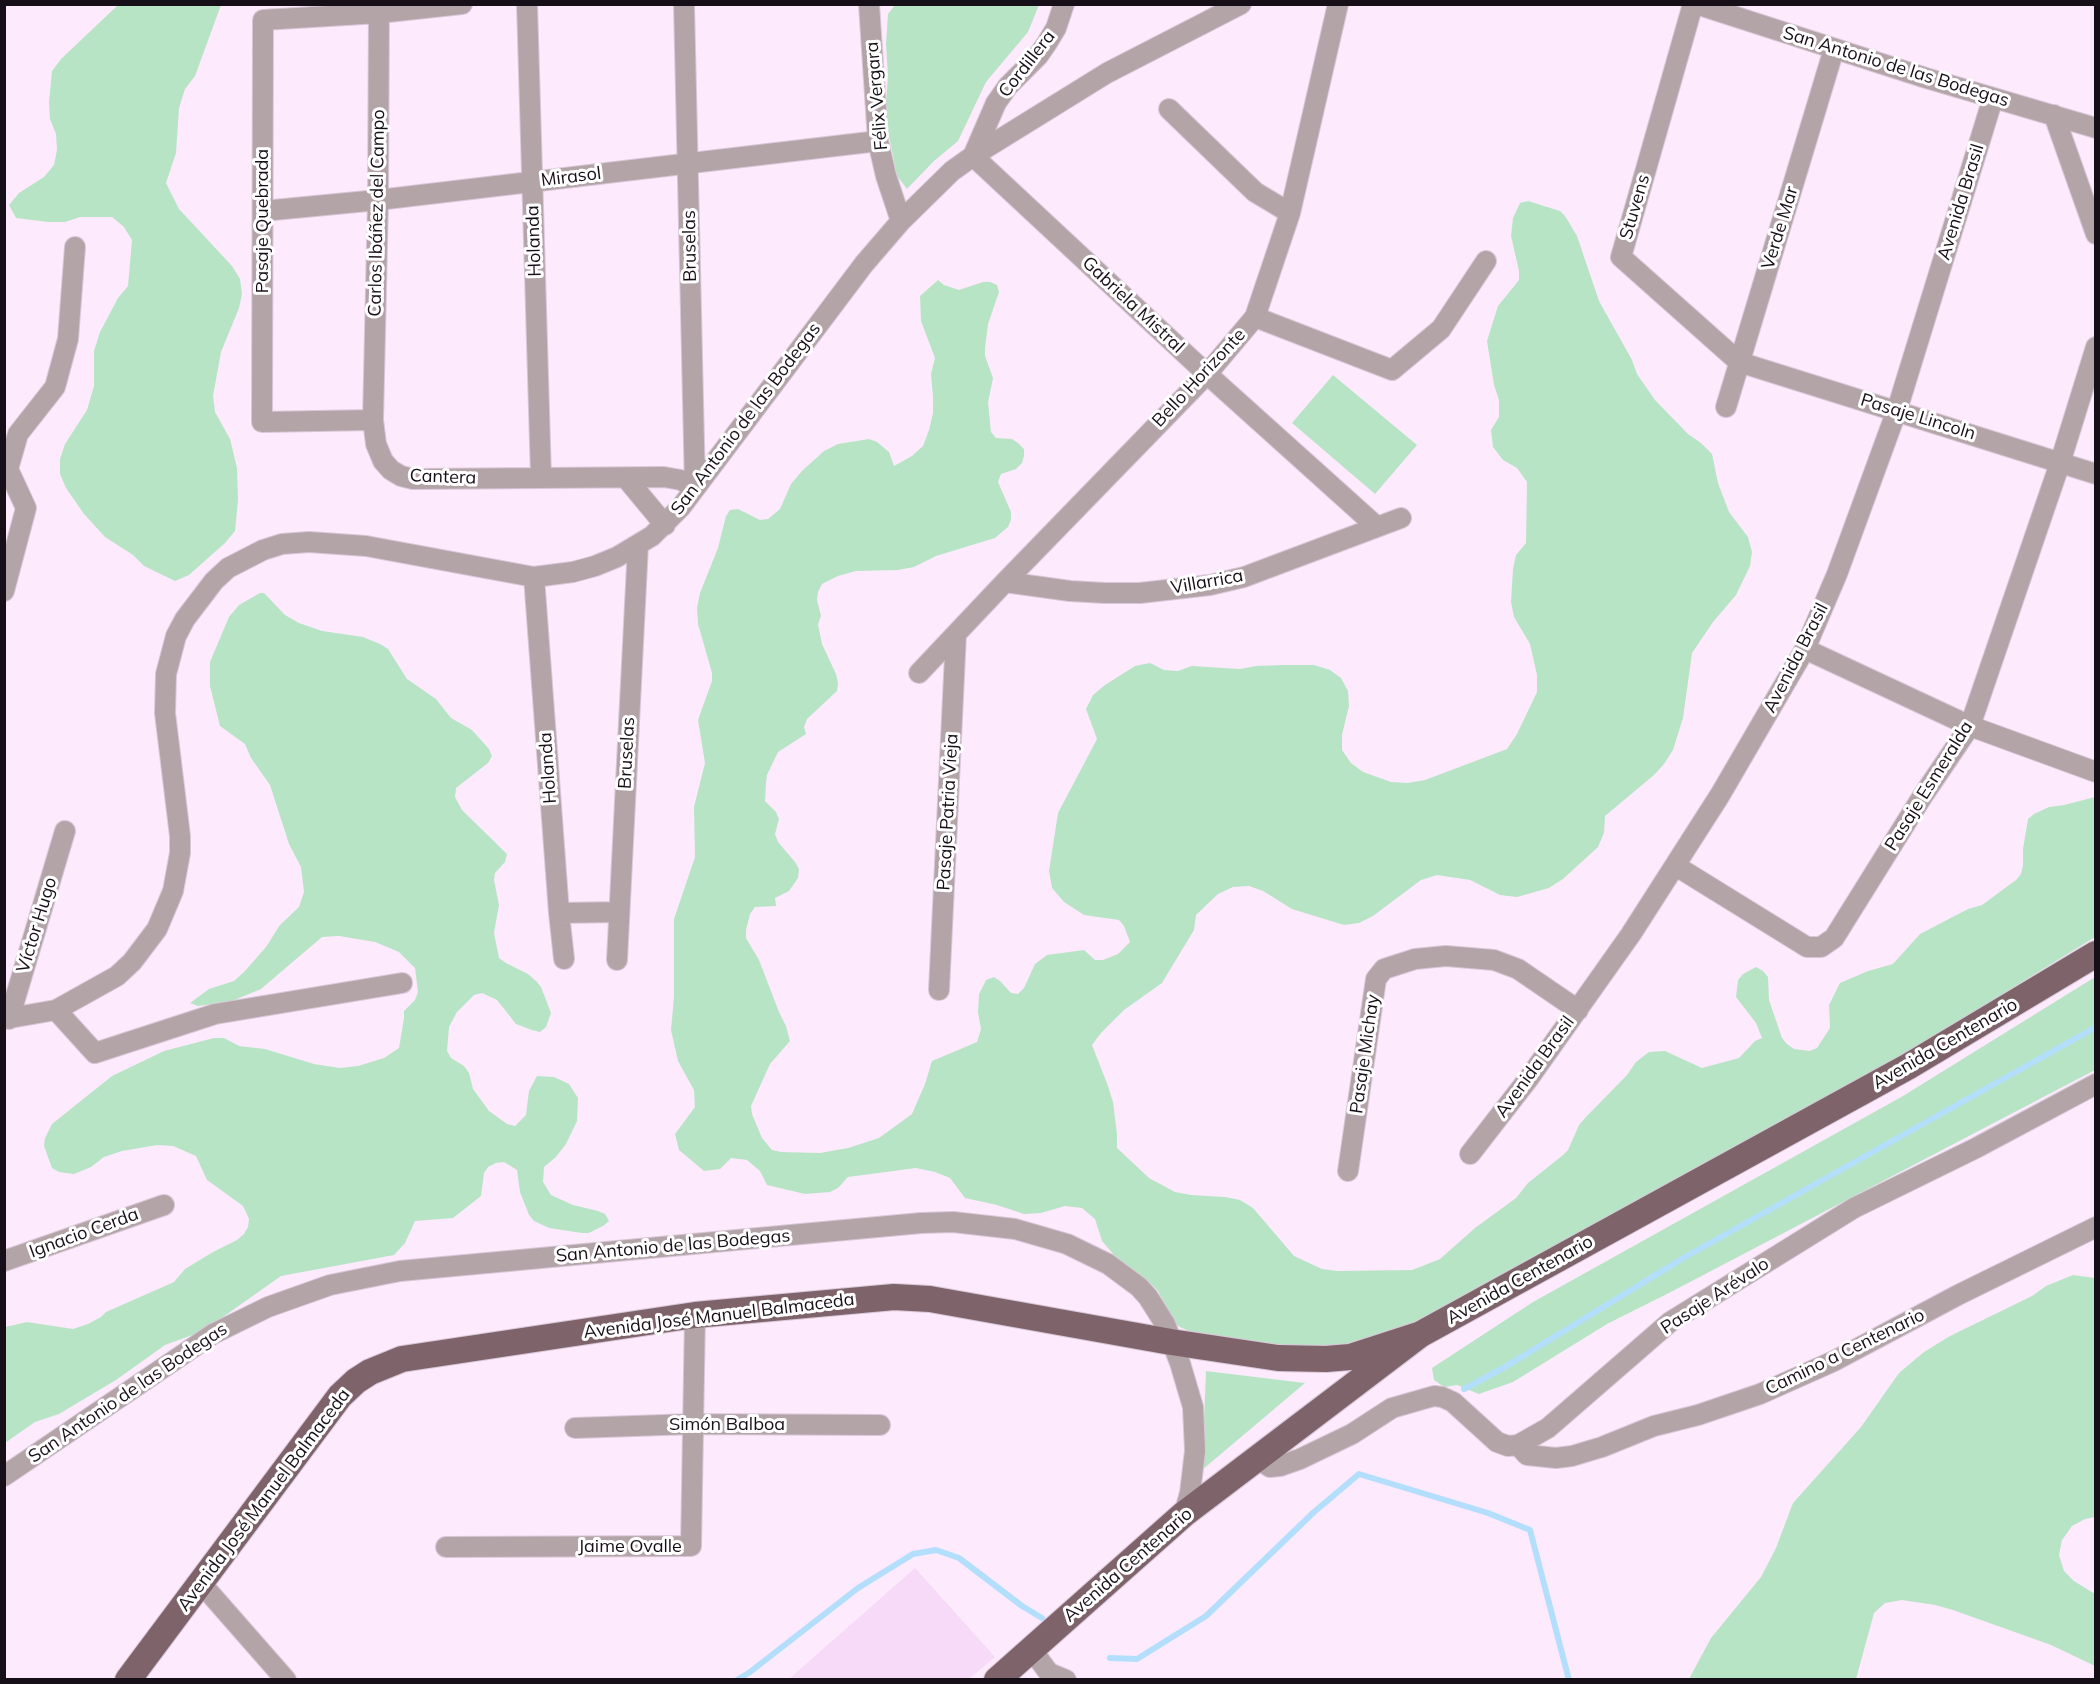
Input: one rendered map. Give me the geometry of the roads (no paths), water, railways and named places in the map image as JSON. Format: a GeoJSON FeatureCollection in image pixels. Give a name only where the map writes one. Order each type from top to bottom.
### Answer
{"type":"FeatureCollection","features":[{"type":"Feature","properties":{"kind":"main road","name":"Avenida Centenario"},"geometry":{"type":"LineString","coordinates":[[997,1680],[1184,1514],[1421,1334],[1909,1066],[2096,954]]}},
{"type":"Feature","properties":{"kind":"main road","name":"Avenida José Manuel Balmaceda"},"geometry":{"type":"LineString","coordinates":[[128,1680],[340,1396],[370,1372],[402,1359],[695,1315],[877,1298],[913,1298],[1266,1357],[1326,1359],[1350,1357],[1421,1334]]}},
{"type":"Feature","properties":{"kind":"street"},"geometry":{"type":"LineString","coordinates":[[379,9],[462,4]]}},
{"type":"Feature","properties":{"kind":"street","name":"Holanda"},"geometry":{"type":"LineString","coordinates":[[526,4],[541,477]]}},
{"type":"Feature","properties":{"kind":"street","name":"Bruselas"},"geometry":{"type":"LineString","coordinates":[[684,4],[695,488]]}},
{"type":"Feature","properties":{"kind":"street","name":"Félix Vergara"},"geometry":{"type":"LineString","coordinates":[[869,4],[878,141],[886,176],[901,221]]}},
{"type":"Feature","properties":{"kind":"street","name":"Cordillera"},"geometry":{"type":"LineString","coordinates":[[973,156],[996,103],[1008,86],[1038,56],[1047,43],[1056,28],[1064,4]]}},
{"type":"Feature","properties":{"kind":"street","name":"San Antonio de las Bodegas"},"geometry":{"type":"LineString","coordinates":[[7,1019],[57,1010],[117,976],[132,962],[157,929],[170,901],[178,871],[180,836],[165,712],[166,674],[170,655],[184,619],[214,581],[237,563],[263,550],[282,544],[309,542],[366,546],[534,577],[573,572],[617,557],[665,525],[864,264],[901,221],[952,171],[1107,73],[1241,4]]}},
{"type":"Feature","properties":{"kind":"street","name":"Bello Horizonte"},"geometry":{"type":"LineString","coordinates":[[919,673],[1207,374],[1255,317],[1290,213],[1338,4]]}},
{"type":"Feature","properties":{"kind":"street","name":"San Antonio de las Bodegas"},"geometry":{"type":"LineString","coordinates":[[1695,4],[1834,49],[2096,128]]}},
{"type":"Feature","properties":{"kind":"street","name":"Stuvens"},"geometry":{"type":"LineString","coordinates":[[1695,4],[1621,257],[1739,362]]}},
{"type":"Feature","properties":{"kind":"street","name":"Pasaje Quebrada"},"geometry":{"type":"LineString","coordinates":[[373,420],[261,422],[263,20],[379,9]]}},
{"type":"Feature","properties":{"kind":"street","name":"Carlos Ibáñez del Campo"},"geometry":{"type":"LineString","coordinates":[[373,420],[379,9]]}},
{"type":"Feature","properties":{"kind":"street","name":"Verde Mar"},"geometry":{"type":"LineString","coordinates":[[1726,407],[1834,49]]}},
{"type":"Feature","properties":{"kind":"street","name":"Avenida Brasil"},"geometry":{"type":"LineString","coordinates":[[1470,1154],[1578,1010],[1676,866],[1764,722],[1805,649],[1837,574],[1897,410],[1993,98]]}},
{"type":"Feature","properties":{"kind":"street"},"geometry":{"type":"LineString","coordinates":[[1169,109],[1255,192],[1290,213]]}},
{"type":"Feature","properties":{"kind":"street"},"geometry":{"type":"LineString","coordinates":[[2054,115],[2096,234]]}},
{"type":"Feature","properties":{"kind":"street","name":"Mirasol"},"geometry":{"type":"LineString","coordinates":[[263,211],[378,200],[878,141]]}},
{"type":"Feature","properties":{"kind":"street","name":"Gabriela Mistral"},"geometry":{"type":"LineString","coordinates":[[973,156],[1207,374],[1376,526]]}},
{"type":"Feature","properties":{"kind":"street"},"geometry":{"type":"LineString","coordinates":[[4,591],[26,508],[8,469],[18,434],[55,387],[68,339],[75,247]]}},
{"type":"Feature","properties":{"kind":"street"},"geometry":{"type":"LineString","coordinates":[[1255,317],[1392,370],[1441,329],[1486,261]]}},
{"type":"Feature","properties":{"kind":"street","name":"Pasaje Esmeralda"},"geometry":{"type":"LineString","coordinates":[[1676,866],[1807,947],[1821,947],[1834,938],[1922,797],[1971,726],[2060,463],[2096,347]]}},
{"type":"Feature","properties":{"kind":"street","name":"Pasaje Lincoln"},"geometry":{"type":"LineString","coordinates":[[1739,362],[2096,474]]}},
{"type":"Feature","properties":{"kind":"street","name":"Cantera"},"geometry":{"type":"LineString","coordinates":[[373,420],[376,444],[383,461],[401,476],[427,480],[664,477],[681,480],[695,488]]}},
{"type":"Feature","properties":{"kind":"street"},"geometry":{"type":"LineString","coordinates":[[626,478],[665,525]]}},
{"type":"Feature","properties":{"kind":"street","name":"Villarrica"},"geometry":{"type":"LineString","coordinates":[[1005,582],[1070,591],[1105,593],[1210,585],[1244,577],[1401,518]]}},
{"type":"Feature","properties":{"kind":"street","name":"Bruselas"},"geometry":{"type":"LineString","coordinates":[[617,960],[638,545]]}},
{"type":"Feature","properties":{"kind":"street","name":"Holanda"},"geometry":{"type":"LineString","coordinates":[[534,577],[564,959]]}},
{"type":"Feature","properties":{"kind":"street","name":"Pasaje Patria Vieja"},"geometry":{"type":"LineString","coordinates":[[939,990],[956,634]]}},
{"type":"Feature","properties":{"kind":"street"},"geometry":{"type":"LineString","coordinates":[[1805,649],[1971,726],[2096,772]]}},
{"type":"Feature","properties":{"kind":"street","name":"Víctor Hugo"},"geometry":{"type":"LineString","coordinates":[[7,1019],[65,831]]}},
{"type":"Feature","properties":{"kind":"street"},"geometry":{"type":"LineString","coordinates":[[559,913],[619,912]]}},
{"type":"Feature","properties":{"kind":"street","name":"Pasaje Michay"},"geometry":{"type":"LineString","coordinates":[[1348,1171],[1376,979],[1384,969],[1415,959],[1446,956],[1494,960],[1518,969],[1578,1010]]}},
{"type":"Feature","properties":{"kind":"street"},"geometry":{"type":"LineString","coordinates":[[57,1010],[95,1053],[215,1014],[402,983]]}},
{"type":"Feature","properties":{"kind":"street","name":"Pasaje Arévalo"},"geometry":{"type":"LineString","coordinates":[[1518,1445],[1548,1428],[1670,1322],[1854,1208],[1976,1148],[2096,1084]]}},
{"type":"Feature","properties":{"kind":"street","name":"Ignacio Cerda"},"geometry":{"type":"LineString","coordinates":[[4,1261],[164,1205]]}},
{"type":"Feature","properties":{"kind":"street","name":"San Antonio de las Bodegas"},"geometry":{"type":"LineString","coordinates":[[4,1476],[187,1350],[240,1319],[287,1299],[330,1285],[400,1271],[921,1223],[953,1222],[984,1224],[1045,1236],[1077,1248],[1108,1264],[1139,1287],[1148,1297],[1165,1324],[1188,1384],[1195,1429],[1194,1472],[1184,1514]]}},
{"type":"Feature","properties":{"kind":"street","name":"Camino a Centenario"},"geometry":{"type":"LineString","coordinates":[[1518,1445],[1527,1455],[1556,1458],[1572,1456],[1602,1447],[1654,1426],[1707,1412],[1760,1394],[1834,1361],[1958,1295],[2096,1227]]}},
{"type":"Feature","properties":{"kind":"street","name":"Jaime Ovalle"},"geometry":{"type":"LineString","coordinates":[[446,1547],[691,1546],[695,1315]]}},
{"type":"Feature","properties":{"kind":"street"},"geometry":{"type":"LineString","coordinates":[[1258,1459],[1270,1467],[1300,1459],[1352,1434],[1392,1408],[1434,1396],[1453,1402],[1497,1443],[1508,1446],[1518,1445]]}},
{"type":"Feature","properties":{"kind":"street","name":"Simón Balboa"},"geometry":{"type":"LineString","coordinates":[[575,1428],[693,1424],[880,1425]]}},
{"type":"Feature","properties":{"kind":"street"},"geometry":{"type":"LineString","coordinates":[[200,1582],[286,1680]]}},
{"type":"Feature","properties":{"kind":"street"},"geometry":{"type":"LineString","coordinates":[[1032,1650],[1049,1673],[1066,1680]]}},
{"type":"Feature","properties":{"kind":"waterway"},"geometry":{"type":"LineString","coordinates":[[1464,1389],[1505,1367],[1685,1257],[2096,1027]]}},
{"type":"Feature","properties":{"kind":"waterway"},"geometry":{"type":"LineString","coordinates":[[1110,1658],[1137,1659],[1206,1616],[1314,1512],[1359,1474],[1488,1513],[1530,1530],[1569,1680]]}},
{"type":"Feature","properties":{"kind":"waterway"},"geometry":{"type":"LineString","coordinates":[[737,1680],[858,1588],[913,1554],[936,1550],[959,1558],[1022,1606],[1042,1618]]}}]}
